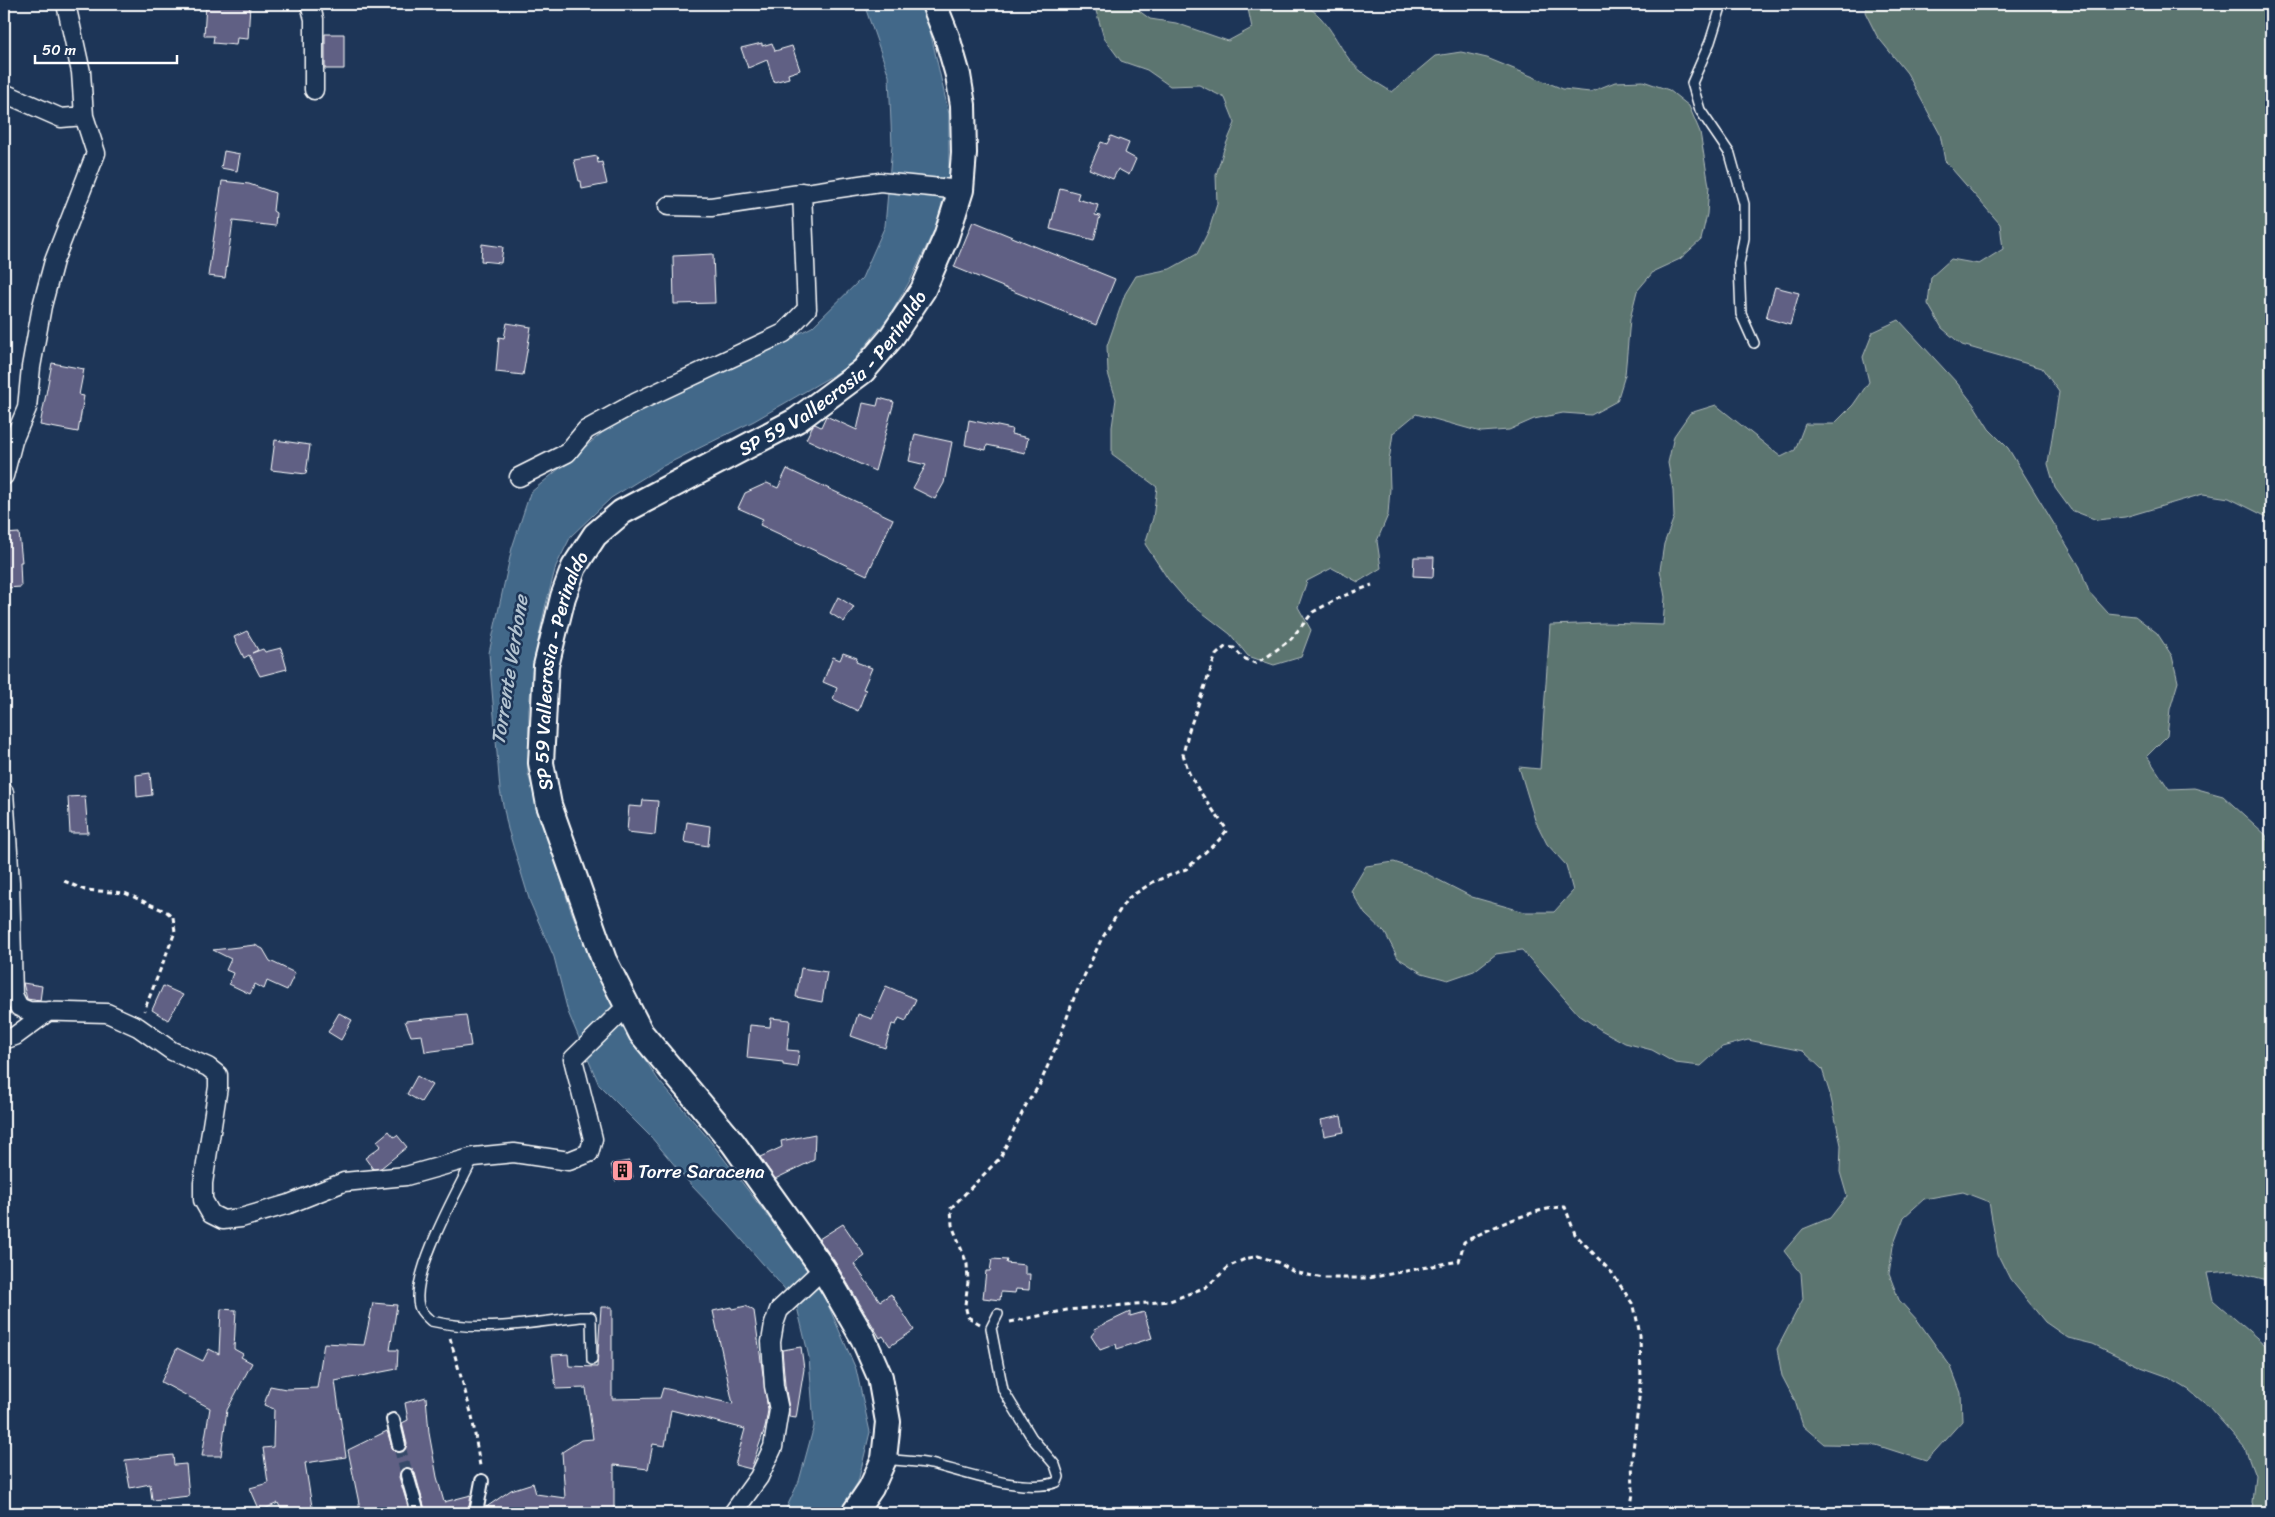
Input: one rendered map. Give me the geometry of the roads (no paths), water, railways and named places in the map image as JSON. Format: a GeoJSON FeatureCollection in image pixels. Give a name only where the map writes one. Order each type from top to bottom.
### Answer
{"type":"FeatureCollection","features":[{"type":"Feature","properties":{"kind":"main road","name":"SP 59 Vallecrosia - Perinaldo"},"geometry":{"type":"LineString","coordinates":[[854,1513],[871,1488],[884,1459],[888,1422],[880,1377],[863,1338],[732,1143],[623,1010],[549,805],[541,763],[546,666],[563,597],[574,567],[596,535],[622,512],[797,420],[864,371],[891,338],[923,290],[946,238],[964,153],[963,105],[958,75],[948,37],[934,4]]}},
{"type":"Feature","properties":{"kind":"street"},"geometry":{"type":"LineString","coordinates":[[4,476],[8,438],[27,408],[30,367],[40,314],[54,261],[96,153],[84,116],[81,72],[66,4]]}},
{"type":"Feature","properties":{"kind":"street"},"geometry":{"type":"LineString","coordinates":[[310,4],[314,19],[314,90]]}},
{"type":"Feature","properties":{"kind":"street"},"geometry":{"type":"LineString","coordinates":[[4,93],[61,118],[84,116]]}},
{"type":"Feature","properties":{"kind":"street"},"geometry":{"type":"LineString","coordinates":[[668,206],[711,207],[802,192],[880,182],[956,190]]}},
{"type":"Feature","properties":{"kind":"street"},"geometry":{"type":"LineString","coordinates":[[519,477],[567,453],[586,430],[637,402],[784,333],[807,308],[802,192]]}},
{"type":"Feature","properties":{"kind":"street"},"geometry":{"type":"LineString","coordinates":[[4,792],[10,882],[13,995],[19,1007],[28,1011],[107,1013],[138,1028],[172,1051],[208,1067],[218,1074],[218,1087],[203,1183],[203,1200],[211,1214],[223,1220],[241,1218],[289,1204],[344,1182],[406,1176],[474,1157],[514,1153],[569,1161],[589,1154],[593,1140],[573,1059],[623,1010]]}},
{"type":"Feature","properties":{"kind":"street"},"geometry":{"type":"LineString","coordinates":[[4,1040],[15,1036],[48,1012]]}},
{"type":"Feature","properties":{"kind":"street"},"geometry":{"type":"LineString","coordinates":[[733,1513],[759,1477],[773,1447],[779,1410],[774,1386],[771,1342],[774,1324],[779,1310],[819,1272]]}},
{"type":"Feature","properties":{"kind":"street"},"geometry":{"type":"LineString","coordinates":[[393,1420],[399,1445]]}},
{"type":"Feature","properties":{"kind":"street"},"geometry":{"type":"LineString","coordinates":[[407,1475],[418,1513]]}},
{"type":"Feature","properties":{"kind":"street"},"geometry":{"type":"LineString","coordinates":[[476,1513],[482,1482]]}},
{"type":"Feature","properties":{"kind":"lane"},"geometry":{"type":"LineString","coordinates":[[1722,4],[1710,42],[1692,83],[1700,110],[1730,154],[1744,204],[1744,238],[1739,264],[1741,314],[1754,343]]}},
{"type":"Feature","properties":{"kind":"lane"},"geometry":{"type":"LineString","coordinates":[[474,1157],[434,1238],[425,1263],[418,1297],[419,1307],[431,1321],[496,1328],[591,1317],[592,1360]]}},
{"type":"Feature","properties":{"kind":"lane"},"geometry":{"type":"LineString","coordinates":[[884,1459],[929,1464],[994,1481],[1038,1485],[1057,1482],[1059,1477],[1055,1465],[1032,1438],[1003,1390],[991,1328],[998,1314]]}},
{"type":"Feature","properties":{"kind":"water","name":"Torrente Verbone"},"geometry":{"type":"Polygon","coordinates":[[[864,4],[921,4],[929,26],[949,114],[949,175],[937,224],[911,279],[889,317],[849,366],[754,421],[661,467],[611,498],[571,536],[556,566],[545,608],[533,664],[529,709],[528,774],[570,908],[596,974],[624,1027],[659,1081],[708,1138],[805,1265],[822,1291],[856,1369],[870,1432],[858,1482],[838,1513],[784,1513],[799,1481],[814,1426],[809,1357],[797,1307],[784,1288],[692,1186],[651,1137],[599,1085],[568,1012],[554,957],[530,902],[508,829],[500,790],[489,653],[512,548],[530,493],[615,422],[696,385],[812,327],[862,278],[885,226],[892,146],[889,76],[864,4]]]}},
{"type":"Feature","properties":{"kind":"tunnel"},"geometry":{"type":"LineString","coordinates":[[399,1445],[407,1475]]}},
{"type":"Feature","properties":{"kind":"place","name":"Torre Saracena"},"geometry":{"type":"Point","coordinates":[622,1171]}}]}
